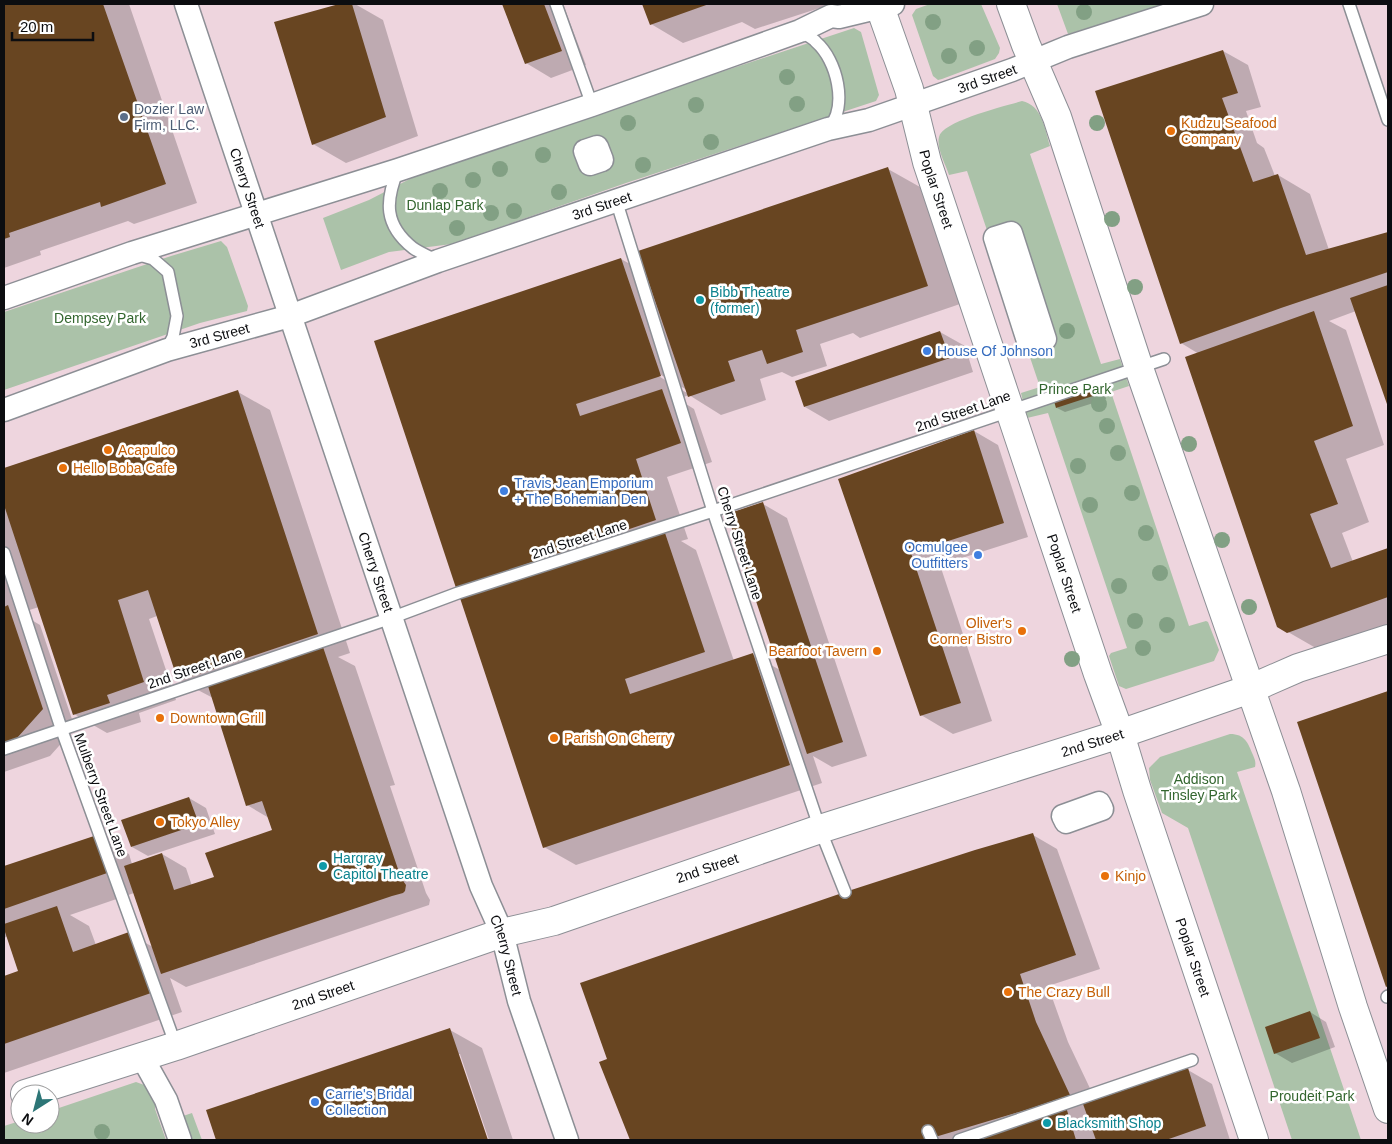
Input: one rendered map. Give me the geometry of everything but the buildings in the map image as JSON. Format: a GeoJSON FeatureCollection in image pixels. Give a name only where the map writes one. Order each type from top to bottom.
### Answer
{"type":"FeatureCollection","features":[{"type":"Feature","properties":{"kind":"street","name":"Cherry Street"},"geometry":{"type":"LineString","coordinates":[[186,4],[481,886],[502,933],[519,1001],[567,1140]]}},
{"type":"Feature","properties":{"kind":"street"},"geometry":{"type":"LineString","coordinates":[[1011,4],[1057,117],[1139,368],[1286,791],[1353,1007],[1388,1109]]}},
{"type":"Feature","properties":{"kind":"street","name":"3rd Street"},"geometry":{"type":"LineString","coordinates":[[4,410],[166,350],[290,316],[438,261],[616,200],[828,129],[869,120],[1068,47],[1202,4]]}},
{"type":"Feature","properties":{"kind":"street"},"geometry":{"type":"LineString","coordinates":[[4,298],[132,252],[398,170],[592,105],[800,31],[831,16],[839,17],[884,5]]}},
{"type":"Feature","properties":{"kind":"street","name":"Poplar Street"},"geometry":{"type":"LineString","coordinates":[[884,5],[913,104],[927,162],[1098,674],[1120,734],[1254,1140]]}},
{"type":"Feature","properties":{"kind":"street","name":"2nd Street"},"geometry":{"type":"LineString","coordinates":[[57,1084],[176,1046],[502,933],[554,921],[820,829],[1120,734],[1250,689],[1298,668],[1388,639]]}},
{"type":"Feature","properties":{"kind":"street"},"geometry":{"type":"LineString","coordinates":[[142,1057],[166,1100],[180,1140]]}},
{"type":"Feature","properties":{"kind":"lane"},"geometry":{"type":"LineString","coordinates":[[556,4],[592,105]]}},
{"type":"Feature","properties":{"kind":"lane"},"geometry":{"type":"LineString","coordinates":[[1349,4],[1388,120]]}},
{"type":"Feature","properties":{"kind":"lane"},"geometry":{"type":"LineString","coordinates":[[800,31],[816,41],[825,51],[840,94],[839,108],[835,121],[828,129]]}},
{"type":"Feature","properties":{"kind":"lane"},"geometry":{"type":"LineString","coordinates":[[398,170],[390,189],[389,206],[392,221],[400,236],[414,249],[438,261]]}},
{"type":"Feature","properties":{"kind":"lane","name":"Cherry Street Lane"},"geometry":{"type":"LineString","coordinates":[[616,200],[713,511],[820,829],[846,892]]}},
{"type":"Feature","properties":{"kind":"lane"},"geometry":{"type":"LineString","coordinates":[[132,252],[153,260],[168,272],[177,316],[173,337],[166,350]]}},
{"type":"Feature","properties":{"kind":"lane","name":"2nd Street Lane"},"geometry":{"type":"LineString","coordinates":[[4,749],[61,728],[391,618],[458,593],[713,511],[1164,359]]}},
{"type":"Feature","properties":{"kind":"lane","name":"Mulberry Street Lane"},"geometry":{"type":"LineString","coordinates":[[4,553],[61,728],[176,1046]]}},
{"type":"Feature","properties":{"kind":"lane"},"geometry":{"type":"LineString","coordinates":[[959,1140],[1192,1060]]}},
{"type":"Feature","properties":{"kind":"shaded area"},"geometry":{"type":"Polygon","coordinates":[[[4,4],[1388,4],[1388,1140],[4,1140],[4,4]]]}},
{"type":"Feature","properties":{"kind":"green space"},"geometry":{"type":"Polygon","coordinates":[[[930,4],[981,4],[1000,48],[995,59],[942,79],[938,80],[933,76],[912,15],[916,9],[930,4]]]}},
{"type":"Feature","properties":{"kind":"green space"},"geometry":{"type":"Polygon","coordinates":[[[1057,4],[1168,4],[1068,34],[1057,4]]]}},
{"type":"Feature","properties":{"kind":"green space","name":"Dunlap Park"},"geometry":{"type":"Polygon","coordinates":[[[854,28],[861,32],[879,95],[876,101],[626,183],[452,244],[389,252],[341,270],[323,218],[369,200],[431,168],[854,28]]]}},
{"type":"Feature","properties":{"kind":"green space","name":"Prince Park"},"geometry":{"type":"Polygon","coordinates":[[[1022,101],[1034,107],[1042,119],[1046,132],[1050,146],[1030,154],[1101,364],[1120,359],[1129,386],[1111,392],[1189,626],[1208,622],[1219,650],[1214,661],[1126,689],[1119,686],[1109,656],[1111,653],[1127,648],[1048,413],[1027,418],[1021,393],[1040,387],[967,171],[949,175],[938,141],[943,131],[951,125],[989,110],[1022,101]]]}},
{"type":"Feature","properties":{"kind":"green space","name":"Dempsey Park"},"geometry":{"type":"Polygon","coordinates":[[[221,241],[227,247],[248,306],[247,311],[200,323],[4,390],[4,312],[221,241]]]}},
{"type":"Feature","properties":{"kind":"green space","name":"Addison Tinsley Park"},"geometry":{"type":"Polygon","coordinates":[[[1230,734],[1243,737],[1255,760],[1255,767],[1237,772],[1361,1140],[1292,1140],[1188,828],[1162,813],[1150,780],[1149,768],[1160,757],[1230,734]]]}},
{"type":"Feature","properties":{"kind":"green space"},"geometry":{"type":"Polygon","coordinates":[[[136,1082],[147,1086],[155,1101],[155,1109],[166,1140],[4,1140],[4,1126],[10,1124],[10,1134],[60,1134],[60,1108],[136,1082]]]}},
{"type":"Feature","properties":{"kind":"green space"},"geometry":{"type":"Polygon","coordinates":[[[192,1113],[202,1140],[191,1140],[183,1116],[192,1113]]]}},
{"type":"Feature","properties":{"kind":"place","name":"Dozier Law Firm, LLC."},"geometry":{"type":"Point","coordinates":[124,117]}},
{"type":"Feature","properties":{"kind":"place","name":"Kudzu Seafood Company"},"geometry":{"type":"Point","coordinates":[1171,131]}},
{"type":"Feature","properties":{"kind":"place","name":"Bibb Theatre (former)"},"geometry":{"type":"Point","coordinates":[700,300]}},
{"type":"Feature","properties":{"kind":"place","name":"House Of Johnson"},"geometry":{"type":"Point","coordinates":[927,351]}},
{"type":"Feature","properties":{"kind":"place","name":"Acapulco"},"geometry":{"type":"Point","coordinates":[108,450]}},
{"type":"Feature","properties":{"kind":"place","name":"Hello Boba Cafe"},"geometry":{"type":"Point","coordinates":[63,468]}},
{"type":"Feature","properties":{"kind":"place","name":"Travis Jean Emporium + The Bohemian Den"},"geometry":{"type":"Point","coordinates":[504,491]}},
{"type":"Feature","properties":{"kind":"place","name":"Ocmulgee Outfitters"},"geometry":{"type":"Point","coordinates":[978,555]}},
{"type":"Feature","properties":{"kind":"place","name":"Oliver's Corner Bistro"},"geometry":{"type":"Point","coordinates":[1022,631]}},
{"type":"Feature","properties":{"kind":"place","name":"Bearfoot Tavern"},"geometry":{"type":"Point","coordinates":[877,651]}},
{"type":"Feature","properties":{"kind":"place","name":"Downtown Grill"},"geometry":{"type":"Point","coordinates":[160,718]}},
{"type":"Feature","properties":{"kind":"place","name":"Parish On Cherry"},"geometry":{"type":"Point","coordinates":[554,738]}},
{"type":"Feature","properties":{"kind":"place","name":"Tokyo Alley"},"geometry":{"type":"Point","coordinates":[160,822]}},
{"type":"Feature","properties":{"kind":"place","name":"Hargray Capitol Theatre"},"geometry":{"type":"Point","coordinates":[323,866]}},
{"type":"Feature","properties":{"kind":"place","name":"Kinjo"},"geometry":{"type":"Point","coordinates":[1105,876]}},
{"type":"Feature","properties":{"kind":"place","name":"The Crazy Bull"},"geometry":{"type":"Point","coordinates":[1008,992]}},
{"type":"Feature","properties":{"kind":"place","name":"Carrie's Bridal Collection"},"geometry":{"type":"Point","coordinates":[315,1102]}},
{"type":"Feature","properties":{"kind":"place","name":"Blacksmith Shop"},"geometry":{"type":"Point","coordinates":[1047,1123]}},
{"type":"Feature","properties":{"kind":"park label","name":"Proudeit Park"},"geometry":{"type":"Point","coordinates":[1312,1096]}}]}
